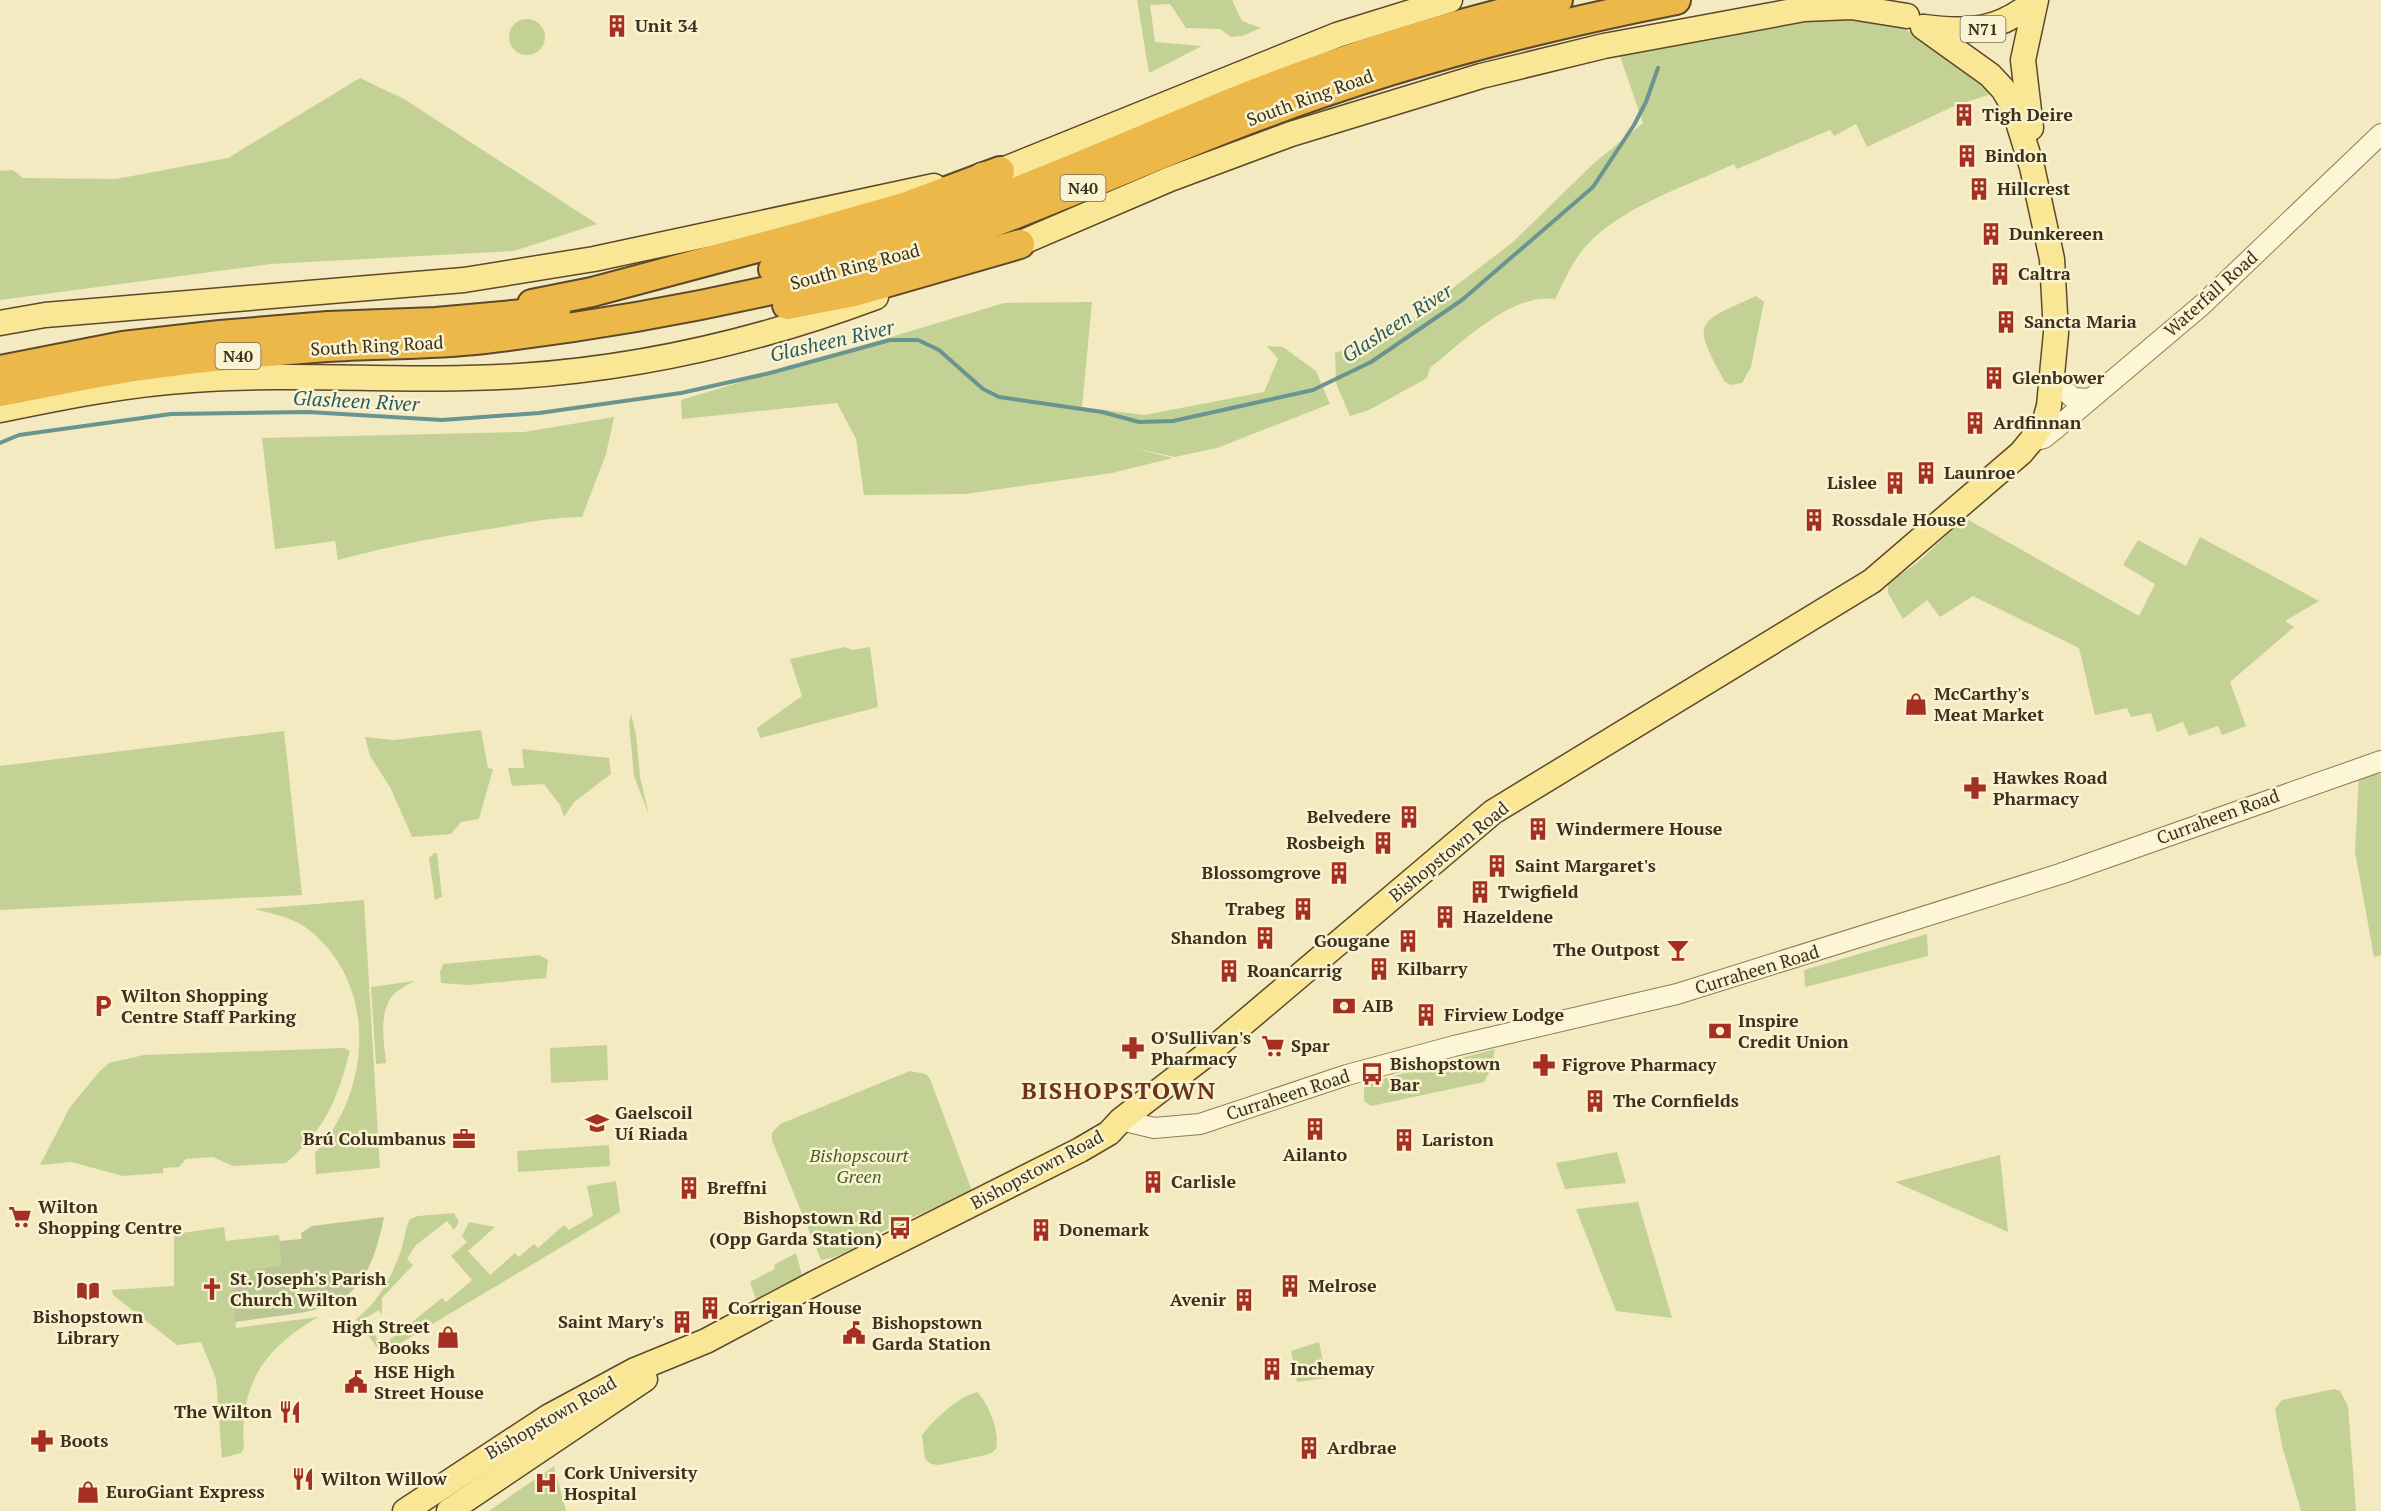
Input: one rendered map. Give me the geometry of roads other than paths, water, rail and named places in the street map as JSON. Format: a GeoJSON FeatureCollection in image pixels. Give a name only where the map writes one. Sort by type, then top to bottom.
{"type":"FeatureCollection","features":[{"type":"Feature","properties":{"kind":"highway","name":"South Ring Road"},"geometry":{"type":"LineString","coordinates":[[0,370],[123,346],[220,334],[328,326],[436,322],[550,311],[635,299],[799,264],[894,237],[987,204],[1238,100],[1336,63],[1432,32],[1558,0]]}},
{"type":"Feature","properties":{"kind":"highway","name":"South Ring Road"},"geometry":{"type":"LineString","coordinates":[[0,392],[128,368],[215,358],[328,347],[479,340],[595,325],[820,279],[898,257],[982,228],[1254,117],[1351,82],[1425,58],[1562,22],[1676,0]]}},
{"type":"Feature","properties":{"kind":"highway"},"geometry":{"type":"LineString","coordinates":[[436,322],[592,292],[769,245],[904,207],[1000,171]]}},
{"type":"Feature","properties":{"kind":"highway"},"geometry":{"type":"LineString","coordinates":[[479,340],[595,337],[729,316],[854,292],[1020,244]]}},
{"type":"Feature","properties":{"kind":"main road","name":"N40"},"geometry":{"type":"LineString","coordinates":[[1000,171],[1337,35],[1450,0]]}},
{"type":"Feature","properties":{"kind":"main road","name":"N71"},"geometry":{"type":"LineString","coordinates":[[1908,14],[1960,31],[1988,28],[2006,21],[2035,0]]}},
{"type":"Feature","properties":{"kind":"main road","name":"Bishopstown Road"},"geometry":{"type":"LineString","coordinates":[[2031,160],[2032,139],[2023,60],[2035,0]]}},
{"type":"Feature","properties":{"kind":"main road","name":"N40"},"geometry":{"type":"LineString","coordinates":[[1020,244],[1170,179],[1291,134],[1492,74],[1604,46],[1804,9],[1851,7],[1908,14]]}},
{"type":"Feature","properties":{"kind":"main road","name":"Bishopstown Road"},"geometry":{"type":"LineString","coordinates":[[448,1511],[706,1341],[815,1283],[1080,1150],[1109,1133],[1121,1120],[1207,1054],[1493,812],[1872,581],[2021,453],[2045,420],[2053,380],[2056,333],[2054,284],[2048,238],[2031,160],[2013,106],[1997,81],[1908,14]]}},
{"type":"Feature","properties":{"kind":"main road"},"geometry":{"type":"LineString","coordinates":[[0,323],[45,315],[464,280],[594,259],[1000,171]]}},
{"type":"Feature","properties":{"kind":"main road"},"geometry":{"type":"LineString","coordinates":[[0,410],[132,387],[193,380],[463,379],[562,372],[676,356],[769,333],[850,307],[1020,244]]}},
{"type":"Feature","properties":{"kind":"main road","name":"Bishopstown Road"},"geometry":{"type":"LineString","coordinates":[[405,1511],[470,1467],[582,1398],[635,1370],[706,1341]]}},
{"type":"Feature","properties":{"kind":"street","name":"Waterfall Road"},"geometry":{"type":"LineString","coordinates":[[2031,441],[2044,438],[2202,305],[2381,134]]}},
{"type":"Feature","properties":{"kind":"street"},"geometry":{"type":"LineString","coordinates":[[0,318],[45,315]]}},
{"type":"Feature","properties":{"kind":"street"},"geometry":{"type":"LineString","coordinates":[[2053,380],[2073,398],[2090,399]]}},
{"type":"Feature","properties":{"kind":"street","name":"Curraheen Road"},"geometry":{"type":"LineString","coordinates":[[1121,1120],[1154,1128],[1200,1124],[1347,1075],[1463,1044],[1677,994],[2060,874],[2381,761]]}},
{"type":"Feature","properties":{"kind":"waterway","name":"Glasheen River"},"geometry":{"type":"LineString","coordinates":[[0,443],[19,435],[171,414],[308,412],[442,420],[539,413],[681,393],[770,373],[890,340],[918,340],[939,350],[983,389],[999,397],[1102,412],[1139,422],[1173,421],[1313,390],[1371,362],[1462,300],[1593,187],[1634,125],[1646,102],[1658,68]]}},
{"type":"Feature","properties":{"kind":"place","name":"Unit 34"},"geometry":{"type":"Point","coordinates":[617,26]}},
{"type":"Feature","properties":{"kind":"place","name":"Tigh Deire"},"geometry":{"type":"Point","coordinates":[1964,115]}},
{"type":"Feature","properties":{"kind":"place","name":"Bindon"},"geometry":{"type":"Point","coordinates":[1967,156]}},
{"type":"Feature","properties":{"kind":"place","name":"Hillcrest"},"geometry":{"type":"Point","coordinates":[1979,189]}},
{"type":"Feature","properties":{"kind":"place","name":"Dunkereen"},"geometry":{"type":"Point","coordinates":[1991,234]}},
{"type":"Feature","properties":{"kind":"place","name":"Caltra"},"geometry":{"type":"Point","coordinates":[2000,274]}},
{"type":"Feature","properties":{"kind":"place","name":"Sancta Maria"},"geometry":{"type":"Point","coordinates":[2006,322]}},
{"type":"Feature","properties":{"kind":"place","name":"Glenbower"},"geometry":{"type":"Point","coordinates":[1994,378]}},
{"type":"Feature","properties":{"kind":"place","name":"Ardfinnan"},"geometry":{"type":"Point","coordinates":[1975,423]}},
{"type":"Feature","properties":{"kind":"place","name":"Launroe"},"geometry":{"type":"Point","coordinates":[1926,473]}},
{"type":"Feature","properties":{"kind":"place","name":"Lislee"},"geometry":{"type":"Point","coordinates":[1895,483]}},
{"type":"Feature","properties":{"kind":"place","name":"Rossdale House"},"geometry":{"type":"Point","coordinates":[1814,520]}},
{"type":"Feature","properties":{"kind":"place","name":"McCarthy's Meat Market"},"geometry":{"type":"Point","coordinates":[1916,704]}},
{"type":"Feature","properties":{"kind":"place","name":"Hawkes Road Pharmacy"},"geometry":{"type":"Point","coordinates":[1975,788]}},
{"type":"Feature","properties":{"kind":"place","name":"Belvedere"},"geometry":{"type":"Point","coordinates":[1409,817]}},
{"type":"Feature","properties":{"kind":"place","name":"Windermere House"},"geometry":{"type":"Point","coordinates":[1538,829]}},
{"type":"Feature","properties":{"kind":"place","name":"Rosbeigh"},"geometry":{"type":"Point","coordinates":[1383,843]}},
{"type":"Feature","properties":{"kind":"place","name":"Saint Margaret's"},"geometry":{"type":"Point","coordinates":[1497,866]}},
{"type":"Feature","properties":{"kind":"place","name":"Blossomgrove"},"geometry":{"type":"Point","coordinates":[1339,873]}},
{"type":"Feature","properties":{"kind":"place","name":"Twigfield"},"geometry":{"type":"Point","coordinates":[1480,892]}},
{"type":"Feature","properties":{"kind":"place","name":"Trabeg"},"geometry":{"type":"Point","coordinates":[1303,909]}},
{"type":"Feature","properties":{"kind":"place","name":"Hazeldene"},"geometry":{"type":"Point","coordinates":[1445,917]}},
{"type":"Feature","properties":{"kind":"place","name":"Shandon"},"geometry":{"type":"Point","coordinates":[1265,938]}},
{"type":"Feature","properties":{"kind":"place","name":"Gougane"},"geometry":{"type":"Point","coordinates":[1408,941]}},
{"type":"Feature","properties":{"kind":"place","name":"The Outpost"},"geometry":{"type":"Point","coordinates":[1678,950]}},
{"type":"Feature","properties":{"kind":"place","name":"Kilbarry"},"geometry":{"type":"Point","coordinates":[1379,969]}},
{"type":"Feature","properties":{"kind":"place","name":"Roancarrig"},"geometry":{"type":"Point","coordinates":[1229,971]}},
{"type":"Feature","properties":{"kind":"place","name":"Wilton Shopping Centre Staff Parking"},"geometry":{"type":"Point","coordinates":[103,1006]}},
{"type":"Feature","properties":{"kind":"place","name":"AIB"},"geometry":{"type":"Point","coordinates":[1344,1006]}},
{"type":"Feature","properties":{"kind":"place","name":"Firview Lodge"},"geometry":{"type":"Point","coordinates":[1426,1015]}},
{"type":"Feature","properties":{"kind":"place","name":"Inspire Credit Union"},"geometry":{"type":"Point","coordinates":[1720,1031]}},
{"type":"Feature","properties":{"kind":"place","name":"Spar"},"geometry":{"type":"Point","coordinates":[1273,1046]}},
{"type":"Feature","properties":{"kind":"place","name":"O'Sullivan's Pharmacy"},"geometry":{"type":"Point","coordinates":[1133,1048]}},
{"type":"Feature","properties":{"kind":"place","name":"Figrove Pharmacy"},"geometry":{"type":"Point","coordinates":[1544,1065]}},
{"type":"Feature","properties":{"kind":"place","name":"Bishopstown Bar"},"geometry":{"type":"Point","coordinates":[1372,1074]}},
{"type":"Feature","properties":{"kind":"place","name":"The Cornfields"},"geometry":{"type":"Point","coordinates":[1595,1101]}},
{"type":"Feature","properties":{"kind":"place","name":"Gaelscoil Uí Riada"},"geometry":{"type":"Point","coordinates":[597,1123]}},
{"type":"Feature","properties":{"kind":"place","name":"Ailanto"},"geometry":{"type":"Point","coordinates":[1315,1129]}},
{"type":"Feature","properties":{"kind":"place","name":"Brú Columbanus"},"geometry":{"type":"Point","coordinates":[464,1139]}},
{"type":"Feature","properties":{"kind":"place","name":"Lariston"},"geometry":{"type":"Point","coordinates":[1404,1140]}},
{"type":"Feature","properties":{"kind":"place","name":"Carlisle"},"geometry":{"type":"Point","coordinates":[1153,1182]}},
{"type":"Feature","properties":{"kind":"place","name":"Breffni"},"geometry":{"type":"Point","coordinates":[689,1188]}},
{"type":"Feature","properties":{"kind":"place","name":"Wilton Shopping Centre"},"geometry":{"type":"Point","coordinates":[20,1217]}},
{"type":"Feature","properties":{"kind":"place","name":"Bishopstown Rd (Opp Garda Station)"},"geometry":{"type":"Point","coordinates":[900,1228]}},
{"type":"Feature","properties":{"kind":"place","name":"Donemark"},"geometry":{"type":"Point","coordinates":[1041,1230]}},
{"type":"Feature","properties":{"kind":"place","name":"Melrose"},"geometry":{"type":"Point","coordinates":[1290,1286]}},
{"type":"Feature","properties":{"kind":"place","name":"St. Joseph's Parish Church Wilton"},"geometry":{"type":"Point","coordinates":[212,1289]}},
{"type":"Feature","properties":{"kind":"place","name":"Bishopstown Library"},"geometry":{"type":"Point","coordinates":[88,1291]}},
{"type":"Feature","properties":{"kind":"place","name":"Avenir"},"geometry":{"type":"Point","coordinates":[1244,1300]}},
{"type":"Feature","properties":{"kind":"place","name":"Corrigan House"},"geometry":{"type":"Point","coordinates":[710,1308]}},
{"type":"Feature","properties":{"kind":"place","name":"Saint Mary's"},"geometry":{"type":"Point","coordinates":[682,1322]}},
{"type":"Feature","properties":{"kind":"place","name":"Bishopstown Garda Station"},"geometry":{"type":"Point","coordinates":[854,1333]}},
{"type":"Feature","properties":{"kind":"place","name":"High Street Books"},"geometry":{"type":"Point","coordinates":[448,1337]}},
{"type":"Feature","properties":{"kind":"place","name":"Inchemay"},"geometry":{"type":"Point","coordinates":[1272,1369]}},
{"type":"Feature","properties":{"kind":"place","name":"HSE High Street House"},"geometry":{"type":"Point","coordinates":[356,1382]}},
{"type":"Feature","properties":{"kind":"place","name":"The Wilton"},"geometry":{"type":"Point","coordinates":[290,1412]}},
{"type":"Feature","properties":{"kind":"place","name":"Boots"},"geometry":{"type":"Point","coordinates":[42,1441]}},
{"type":"Feature","properties":{"kind":"place","name":"Ardbrae"},"geometry":{"type":"Point","coordinates":[1309,1448]}},
{"type":"Feature","properties":{"kind":"place","name":"Wilton Willow"},"geometry":{"type":"Point","coordinates":[303,1479]}},
{"type":"Feature","properties":{"kind":"place","name":"Cork University Hospital"},"geometry":{"type":"Point","coordinates":[546,1483]}},
{"type":"Feature","properties":{"kind":"place","name":"EuroGiant Express"},"geometry":{"type":"Point","coordinates":[88,1492]}},
{"type":"Feature","properties":{"kind":"district","name":"BISHOPSTOWN"},"geometry":{"type":"Point","coordinates":[1119,1091]}},
{"type":"Feature","properties":{"kind":"park label","name":"Bishopscourt Green"},"geometry":{"type":"Point","coordinates":[859,1166]}}]}
